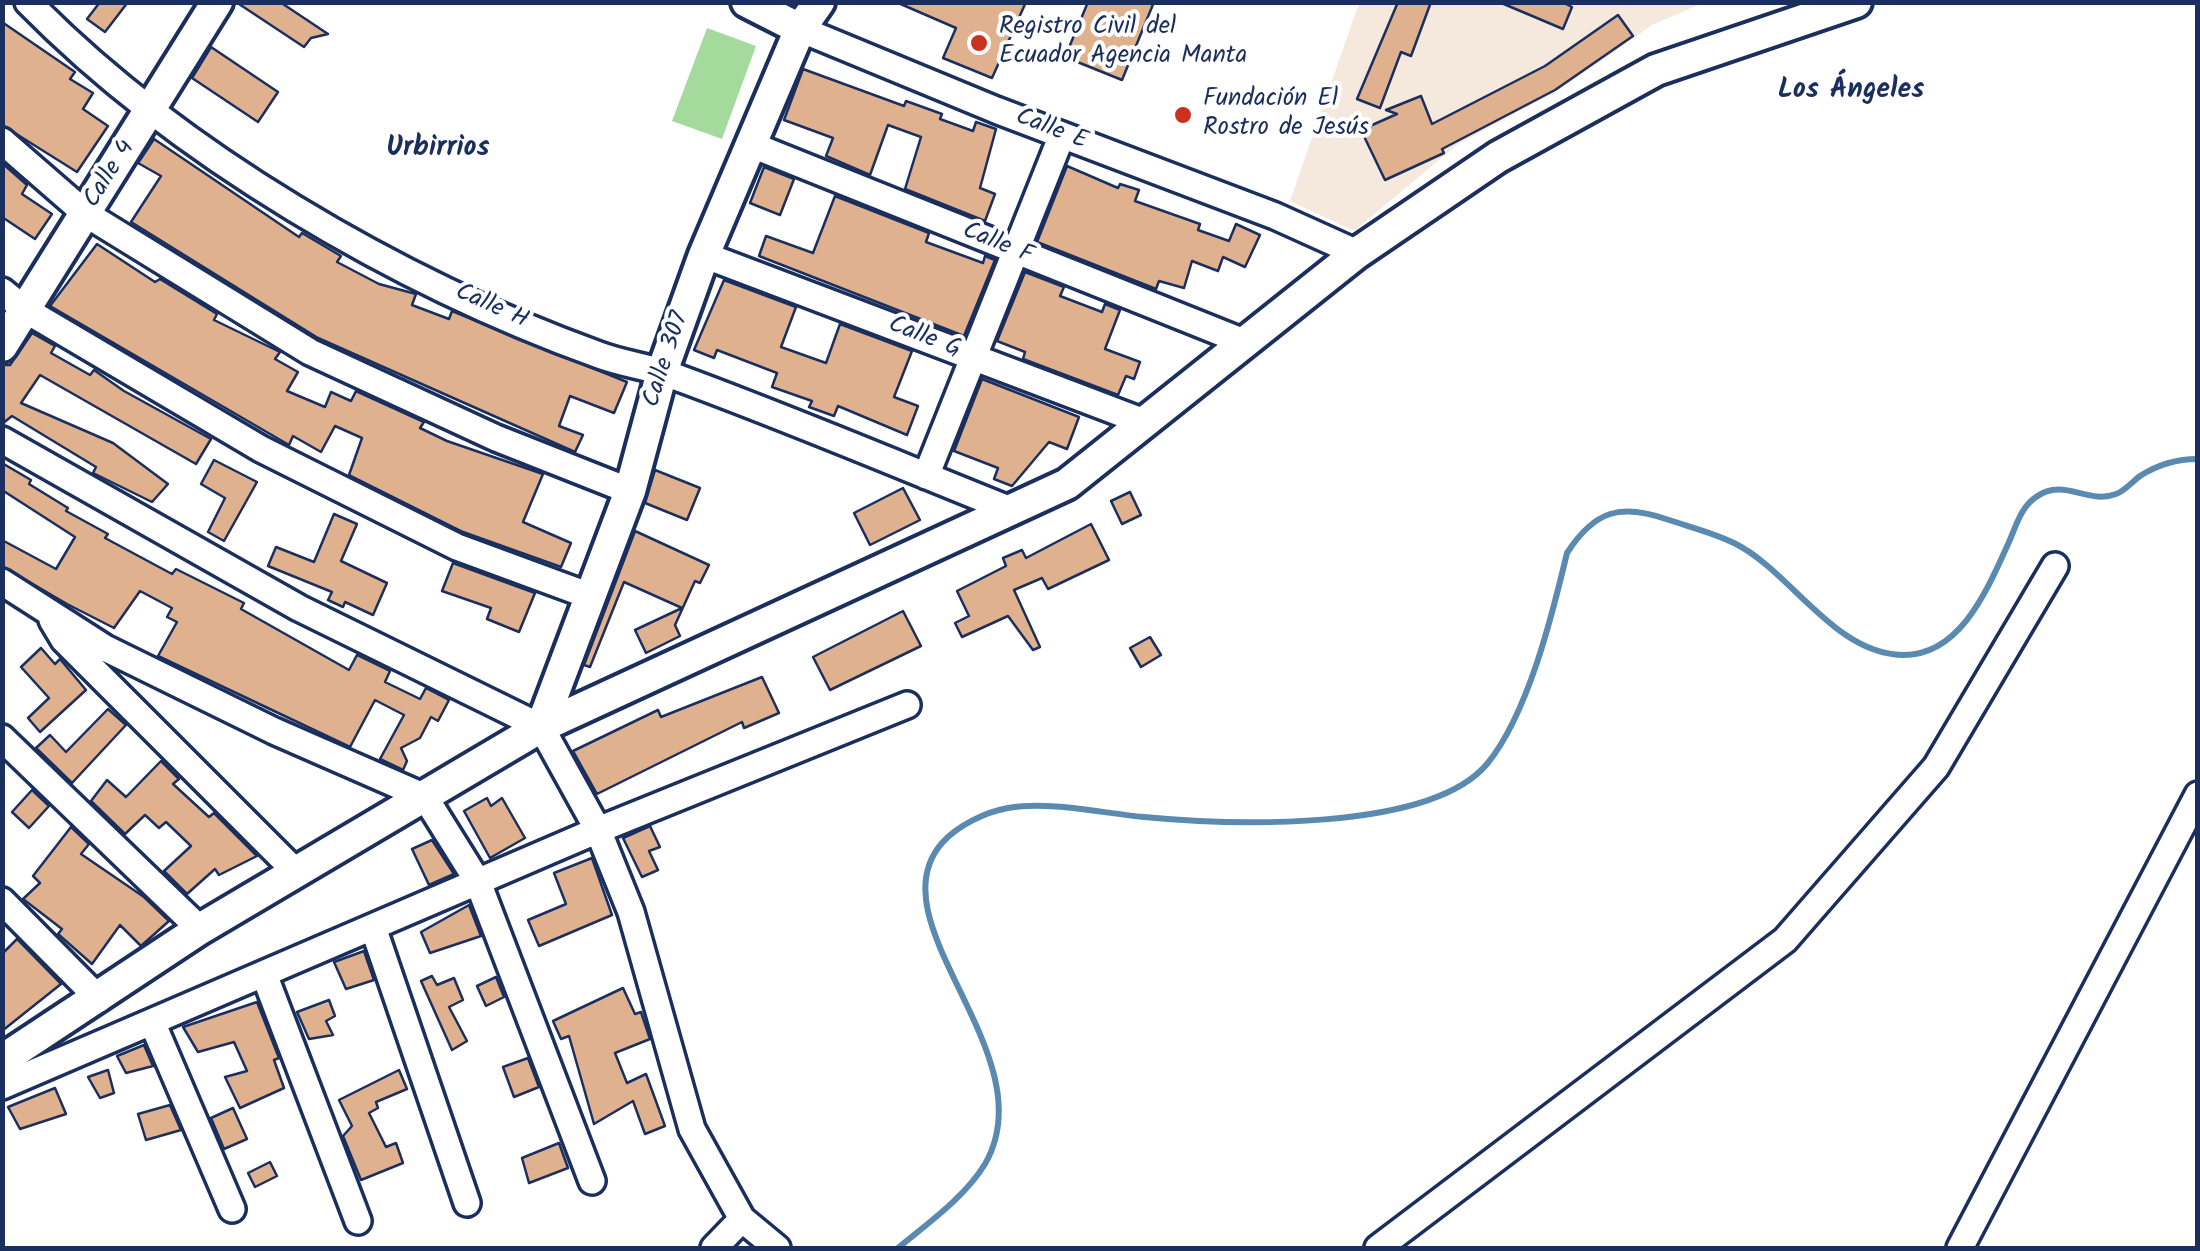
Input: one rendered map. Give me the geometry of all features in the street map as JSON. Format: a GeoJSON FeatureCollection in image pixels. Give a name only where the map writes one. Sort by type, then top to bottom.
{"type":"FeatureCollection","features":[{"type":"Feature","properties":{"kind":"street","name":"Calle H"},"geometry":{"type":"LineString","coordinates":[[28,2],[151,110],[297,210],[387,262],[600,356],[662,372],[1011,510]]}},
{"type":"Feature","properties":{"kind":"street","name":"Calle E"},"geometry":{"type":"LineString","coordinates":[[747,2],[800,29],[1275,216],[1357,253]]}},
{"type":"Feature","properties":{"kind":"street","name":"Calle 307"},"geometry":{"type":"LineString","coordinates":[[541,727],[630,491],[662,372],[704,256],[800,29],[819,2]]}},
{"type":"Feature","properties":{"kind":"street"},"geometry":{"type":"LineString","coordinates":[[2,1060],[99,1000],[200,929],[541,727],[1067,484],[1357,253],[1498,157],[1656,70],[1856,2]]}},
{"type":"Feature","properties":{"kind":"street","name":"Calle 4"},"geometry":{"type":"LineString","coordinates":[[2,346],[13,300],[86,214],[213,4]]}},
{"type":"Feature","properties":{"kind":"street"},"geometry":{"type":"LineString","coordinates":[[926,476],[1062,135]]}},
{"type":"Feature","properties":{"kind":"street"},"geometry":{"type":"LineString","coordinates":[[2,141],[86,214],[310,352],[496,438],[630,491]]}},
{"type":"Feature","properties":{"kind":"street","name":"Calle F"},"geometry":{"type":"LineString","coordinates":[[752,145],[1244,342]]}},
{"type":"Feature","properties":{"kind":"street","name":"Calle G"},"geometry":{"type":"LineString","coordinates":[[704,256],[1144,422]]}},
{"type":"Feature","properties":{"kind":"street"},"geometry":{"type":"LineString","coordinates":[[13,300],[260,448],[457,547],[590,596]]}},
{"type":"Feature","properties":{"kind":"street"},"geometry":{"type":"LineString","coordinates":[[2,440],[299,608],[541,727],[598,830],[631,912],[692,1129],[742,1218],[777,1248]]}},
{"type":"Feature","properties":{"kind":"street"},"geometry":{"type":"LineString","coordinates":[[1378,1248],[1784,940],[1936,767],[2054,566]]}},
{"type":"Feature","properties":{"kind":"street"},"geometry":{"type":"LineString","coordinates":[[2,582],[106,648],[240,715],[426,797],[478,882],[592,1181]]}},
{"type":"Feature","properties":{"kind":"street"},"geometry":{"type":"LineString","coordinates":[[46,611],[64,640],[295,871]]}},
{"type":"Feature","properties":{"kind":"street"},"geometry":{"type":"LineString","coordinates":[[2,1086],[598,830],[907,705]]}},
{"type":"Feature","properties":{"kind":"street"},"geometry":{"type":"LineString","coordinates":[[2,738],[200,929]]}},
{"type":"Feature","properties":{"kind":"street"},"geometry":{"type":"LineString","coordinates":[[1960,1248],[2198,796]]}},
{"type":"Feature","properties":{"kind":"street"},"geometry":{"type":"LineString","coordinates":[[2,901],[99,1000]]}},
{"type":"Feature","properties":{"kind":"street"},"geometry":{"type":"LineString","coordinates":[[372,927],[467,1203]]}},
{"type":"Feature","properties":{"kind":"street"},"geometry":{"type":"LineString","coordinates":[[264,974],[358,1221]]}},
{"type":"Feature","properties":{"kind":"street"},"geometry":{"type":"LineString","coordinates":[[152,1022],[232,1209]]}},
{"type":"Feature","properties":{"kind":"street"},"geometry":{"type":"LineString","coordinates":[[714,1248],[742,1218]]}},
{"type":"Feature","properties":{"kind":"shaded area"},"geometry":{"type":"Polygon","coordinates":[[[1359,3],[1703,3],[1652,25],[1562,88],[1457,145],[1354,231],[1290,201],[1359,3]]]}},
{"type":"Feature","properties":{"kind":"green space"},"geometry":{"type":"Polygon","coordinates":[[[707,28],[756,46],[722,139],[672,121],[707,28]]]}},
{"type":"Feature","properties":{"kind":"building"},"geometry":{"type":"Polygon","coordinates":[[[100,2],[128,2],[105,32],[87,19],[100,2]]]}},
{"type":"Feature","properties":{"kind":"building"},"geometry":{"type":"Polygon","coordinates":[[[236,2],[280,2],[328,34],[311,38],[304,47],[236,2]]]}},
{"type":"Feature","properties":{"kind":"building","name":"Registro Civil del Ecuador Agencia Manta"},"geometry":{"type":"Polygon","coordinates":[[[896,2],[1026,2],[992,78],[943,58],[956,28],[896,2]]]}},
{"type":"Feature","properties":{"kind":"building"},"geometry":{"type":"Polygon","coordinates":[[[1088,2],[1154,2],[1122,80],[1065,57],[1088,2]]]}},
{"type":"Feature","properties":{"kind":"building"},"geometry":{"type":"Polygon","coordinates":[[[1398,2],[1431,2],[1411,56],[1401,52],[1380,108],[1357,99],[1398,2]]]}},
{"type":"Feature","properties":{"kind":"building"},"geometry":{"type":"Polygon","coordinates":[[[1499,2],[1562,2],[1572,7],[1563,29],[1499,2]]]}},
{"type":"Feature","properties":{"kind":"building"},"geometry":{"type":"Polygon","coordinates":[[[1618,15],[1633,36],[1555,90],[1442,149],[1444,153],[1385,180],[1361,130],[1397,114],[1386,110],[1421,96],[1432,124],[1545,66],[1618,15]]]}},
{"type":"Feature","properties":{"kind":"building"},"geometry":{"type":"Polygon","coordinates":[[[2,22],[75,72],[70,79],[93,93],[83,109],[108,126],[77,172],[2,125],[2,22]]]}},
{"type":"Feature","properties":{"kind":"building"},"geometry":{"type":"Polygon","coordinates":[[[211,47],[278,92],[258,122],[192,78],[211,47]]]}},
{"type":"Feature","properties":{"kind":"building"},"geometry":{"type":"Polygon","coordinates":[[[803,69],[904,106],[906,101],[942,114],[940,119],[973,131],[976,122],[996,129],[980,188],[995,194],[985,221],[905,189],[921,137],[888,125],[870,175],[826,156],[833,138],[784,120],[803,69]]]}},
{"type":"Feature","properties":{"kind":"building"},"geometry":{"type":"Polygon","coordinates":[[[154,139],[299,237],[302,233],[341,256],[337,262],[379,284],[416,294],[412,305],[449,319],[452,311],[627,382],[614,413],[570,396],[559,426],[583,435],[575,452],[318,338],[131,222],[161,176],[138,163],[154,139]]]}},
{"type":"Feature","properties":{"kind":"building"},"geometry":{"type":"Polygon","coordinates":[[[2,163],[27,185],[22,194],[52,214],[35,239],[2,217],[2,163]]]}},
{"type":"Feature","properties":{"kind":"building"},"geometry":{"type":"Polygon","coordinates":[[[1067,166],[1118,188],[1120,184],[1139,190],[1135,201],[1200,224],[1198,230],[1229,241],[1236,224],[1260,235],[1245,267],[1223,257],[1218,271],[1192,261],[1184,288],[1159,281],[1156,289],[1037,242],[1067,166]]]}},
{"type":"Feature","properties":{"kind":"building"},"geometry":{"type":"Polygon","coordinates":[[[764,167],[794,179],[780,215],[750,203],[764,167]]]}},
{"type":"Feature","properties":{"kind":"building"},"geometry":{"type":"Polygon","coordinates":[[[835,196],[929,233],[926,242],[983,263],[985,256],[995,260],[964,336],[759,256],[766,236],[813,253],[835,196]]]}},
{"type":"Feature","properties":{"kind":"building"},"geometry":{"type":"Polygon","coordinates":[[[97,244],[155,282],[160,279],[217,314],[214,320],[280,352],[275,359],[298,372],[287,391],[325,407],[331,392],[351,401],[356,391],[424,422],[420,428],[447,441],[543,474],[523,522],[571,543],[561,567],[463,532],[349,475],[362,438],[335,426],[321,452],[293,436],[289,445],[50,306],[97,244]]]}},
{"type":"Feature","properties":{"kind":"building"},"geometry":{"type":"Polygon","coordinates":[[[1025,272],[1064,287],[1060,296],[1102,312],[1105,304],[1120,310],[1105,349],[1140,362],[1134,379],[1126,376],[1118,395],[1023,359],[1025,352],[997,341],[1025,272]]]}},
{"type":"Feature","properties":{"kind":"building"},"geometry":{"type":"Polygon","coordinates":[[[724,280],[796,307],[781,347],[826,363],[840,324],[912,351],[894,397],[918,406],[907,435],[838,406],[834,416],[809,407],[812,401],[772,387],[777,373],[717,350],[714,358],[694,350],[724,280]]]}},
{"type":"Feature","properties":{"kind":"building"},"geometry":{"type":"Polygon","coordinates":[[[32,333],[55,346],[51,353],[90,375],[94,370],[211,439],[196,464],[40,375],[21,403],[113,443],[168,484],[152,502],[93,473],[96,467],[12,416],[2,424],[2,365],[10,365],[32,333]]]}},
{"type":"Feature","properties":{"kind":"building"},"geometry":{"type":"Polygon","coordinates":[[[982,379],[1079,417],[1067,449],[1049,442],[1012,486],[994,479],[998,468],[954,451],[982,379]]]}},
{"type":"Feature","properties":{"kind":"building"},"geometry":{"type":"Polygon","coordinates":[[[214,460],[257,482],[224,541],[208,532],[225,498],[201,484],[214,460]]]}},
{"type":"Feature","properties":{"kind":"building"},"geometry":{"type":"Polygon","coordinates":[[[2,463],[31,480],[29,484],[68,508],[66,511],[108,534],[105,538],[172,574],[176,569],[244,603],[241,609],[349,670],[357,655],[390,671],[385,682],[420,699],[426,688],[449,700],[438,721],[431,717],[420,738],[401,748],[407,761],[403,770],[380,759],[404,715],[375,700],[350,747],[158,656],[177,622],[167,617],[172,608],[140,591],[114,628],[2,566],[2,540],[56,569],[75,537],[2,490],[2,463]]]}},
{"type":"Feature","properties":{"kind":"building"},"geometry":{"type":"Polygon","coordinates":[[[655,470],[700,488],[687,520],[645,503],[655,470]]]}},
{"type":"Feature","properties":{"kind":"building"},"geometry":{"type":"Polygon","coordinates":[[[903,488],[920,520],[870,545],[854,513],[903,488]]]}},
{"type":"Feature","properties":{"kind":"building"},"geometry":{"type":"Polygon","coordinates":[[[1130,492],[1141,515],[1122,524],[1111,501],[1130,492]]]}},
{"type":"Feature","properties":{"kind":"building"},"geometry":{"type":"Polygon","coordinates":[[[334,514],[357,524],[341,561],[387,583],[373,615],[345,602],[343,607],[328,600],[332,592],[268,566],[276,547],[314,562],[334,514]]]}},
{"type":"Feature","properties":{"kind":"building"},"geometry":{"type":"Polygon","coordinates":[[[1091,524],[1109,560],[1048,589],[1042,578],[1014,590],[1040,647],[1033,650],[1008,616],[962,637],[955,623],[969,616],[957,591],[1006,566],[1003,558],[1022,550],[1026,558],[1091,524]]]}},
{"type":"Feature","properties":{"kind":"building"},"geometry":{"type":"Polygon","coordinates":[[[635,531],[709,565],[700,583],[695,581],[675,625],[680,636],[646,653],[635,630],[682,608],[624,582],[590,667],[584,665],[635,531]]]}},
{"type":"Feature","properties":{"kind":"building"},"geometry":{"type":"Polygon","coordinates":[[[453,563],[535,593],[519,632],[487,619],[491,608],[442,591],[453,563]]]}},
{"type":"Feature","properties":{"kind":"building"},"geometry":{"type":"Polygon","coordinates":[[[903,611],[921,646],[830,690],[813,657],[903,611]]]}},
{"type":"Feature","properties":{"kind":"building"},"geometry":{"type":"Polygon","coordinates":[[[1150,637],[1161,655],[1141,667],[1130,648],[1150,637]]]}},
{"type":"Feature","properties":{"kind":"building"},"geometry":{"type":"Polygon","coordinates":[[[41,648],[55,664],[60,659],[86,690],[40,732],[28,718],[49,698],[21,667],[41,648]]]}},
{"type":"Feature","properties":{"kind":"building"},"geometry":{"type":"Polygon","coordinates":[[[762,677],[779,713],[744,728],[742,722],[597,794],[573,751],[658,710],[661,717],[762,677]]]}},
{"type":"Feature","properties":{"kind":"building"},"geometry":{"type":"Polygon","coordinates":[[[108,709],[126,725],[72,783],[36,748],[50,735],[66,752],[108,709]]]}},
{"type":"Feature","properties":{"kind":"building"},"geometry":{"type":"Polygon","coordinates":[[[161,761],[179,779],[173,784],[209,817],[214,813],[257,856],[219,875],[215,869],[187,894],[164,871],[191,846],[166,822],[159,828],[145,815],[125,834],[91,801],[107,780],[126,797],[161,761]]]}},
{"type":"Feature","properties":{"kind":"building"},"geometry":{"type":"Polygon","coordinates":[[[32,790],[49,806],[29,828],[12,812],[32,790]]]}},
{"type":"Feature","properties":{"kind":"building"},"geometry":{"type":"Polygon","coordinates":[[[487,798],[491,806],[502,798],[525,838],[490,858],[464,811],[487,798]]]}},
{"type":"Feature","properties":{"kind":"building"},"geometry":{"type":"Polygon","coordinates":[[[650,826],[660,847],[649,851],[658,870],[642,877],[623,838],[650,826]]]}},
{"type":"Feature","properties":{"kind":"building"},"geometry":{"type":"Polygon","coordinates":[[[71,827],[89,844],[81,854],[144,897],[169,921],[141,946],[120,925],[92,964],[58,934],[62,929],[23,899],[40,883],[33,876],[71,827]]]}},
{"type":"Feature","properties":{"kind":"building"},"geometry":{"type":"Polygon","coordinates":[[[432,840],[454,874],[429,885],[412,849],[432,840]]]}},
{"type":"Feature","properties":{"kind":"building"},"geometry":{"type":"Polygon","coordinates":[[[592,858],[612,915],[539,946],[528,920],[566,904],[554,873],[592,858]]]}},
{"type":"Feature","properties":{"kind":"building"},"geometry":{"type":"Polygon","coordinates":[[[469,905],[481,936],[430,953],[421,932],[469,905]]]}},
{"type":"Feature","properties":{"kind":"building"},"geometry":{"type":"Polygon","coordinates":[[[17,939],[61,984],[2,1031],[2,954],[17,939]]]}},
{"type":"Feature","properties":{"kind":"building"},"geometry":{"type":"Polygon","coordinates":[[[364,951],[374,980],[346,989],[334,962],[364,951]]]}},
{"type":"Feature","properties":{"kind":"building"},"geometry":{"type":"Polygon","coordinates":[[[432,976],[437,985],[454,978],[463,1000],[449,1007],[467,1041],[452,1050],[421,981],[432,976]]]}},
{"type":"Feature","properties":{"kind":"building"},"geometry":{"type":"Polygon","coordinates":[[[496,977],[504,997],[486,1006],[477,986],[496,977]]]}},
{"type":"Feature","properties":{"kind":"building"},"geometry":{"type":"Polygon","coordinates":[[[623,988],[635,1014],[641,1012],[650,1039],[615,1053],[627,1083],[646,1074],[665,1126],[645,1134],[633,1101],[594,1124],[569,1036],[561,1039],[553,1021],[623,988]]]}},
{"type":"Feature","properties":{"kind":"building"},"geometry":{"type":"Polygon","coordinates":[[[329,1000],[335,1016],[326,1021],[333,1035],[309,1039],[297,1012],[329,1000]]]}},
{"type":"Feature","properties":{"kind":"building"},"geometry":{"type":"Polygon","coordinates":[[[257,1002],[279,1058],[274,1060],[284,1088],[240,1108],[225,1077],[247,1071],[234,1042],[198,1052],[183,1027],[257,1002]]]}},
{"type":"Feature","properties":{"kind":"building"},"geometry":{"type":"Polygon","coordinates":[[[144,1045],[153,1066],[126,1073],[117,1056],[144,1045]]]}},
{"type":"Feature","properties":{"kind":"building"},"geometry":{"type":"Polygon","coordinates":[[[528,1058],[539,1087],[514,1097],[503,1067],[528,1058]]]}},
{"type":"Feature","properties":{"kind":"building"},"geometry":{"type":"Polygon","coordinates":[[[108,1070],[114,1093],[100,1098],[88,1077],[108,1070]]]}},
{"type":"Feature","properties":{"kind":"building"},"geometry":{"type":"Polygon","coordinates":[[[399,1070],[407,1089],[376,1102],[378,1108],[369,1113],[386,1147],[396,1143],[403,1163],[361,1180],[343,1136],[352,1126],[339,1100],[399,1070]]]}},
{"type":"Feature","properties":{"kind":"building"},"geometry":{"type":"Polygon","coordinates":[[[55,1088],[66,1114],[20,1129],[8,1107],[55,1088]]]}},
{"type":"Feature","properties":{"kind":"building"},"geometry":{"type":"Polygon","coordinates":[[[170,1105],[181,1130],[146,1140],[138,1114],[170,1105]]]}},
{"type":"Feature","properties":{"kind":"building"},"geometry":{"type":"Polygon","coordinates":[[[233,1108],[247,1139],[224,1149],[211,1118],[233,1108]]]}},
{"type":"Feature","properties":{"kind":"building"},"geometry":{"type":"Polygon","coordinates":[[[559,1143],[568,1168],[529,1183],[522,1158],[559,1143]]]}},
{"type":"Feature","properties":{"kind":"building"},"geometry":{"type":"Polygon","coordinates":[[[270,1162],[277,1176],[255,1187],[248,1173],[270,1162]]]}},
{"type":"Feature","properties":{"kind":"waterway"},"geometry":{"type":"LineString","coordinates":[[898,1248],[977,1176],[985,1164],[998,1122],[995,1079],[981,1036],[941,951],[928,912],[926,875],[942,843],[963,826],[999,810],[1024,806],[1224,822],[1325,819],[1421,803],[1459,786],[1487,764],[1515,719],[1537,663],[1567,553],[1588,527],[1610,514],[1652,515],[1734,543],[1775,572],[1855,641],[1877,651],[1902,655],[1941,644],[1970,616],[2023,511],[2036,497],[2056,490],[2096,496],[2119,493],[2160,466],[2198,459]]}},
{"type":"Feature","properties":{"kind":"place","name":"Registro Civil del Ecuador Agencia Manta"},"geometry":{"type":"Point","coordinates":[979,43]}},
{"type":"Feature","properties":{"kind":"place","name":"Fundación El Rostro de Jesús"},"geometry":{"type":"Point","coordinates":[1183,115]}},
{"type":"Feature","properties":{"kind":"district","name":"Los Ángeles"},"geometry":{"type":"Point","coordinates":[1851,92]}},
{"type":"Feature","properties":{"kind":"district","name":"Urbirrios"},"geometry":{"type":"Point","coordinates":[438,150]}}]}
